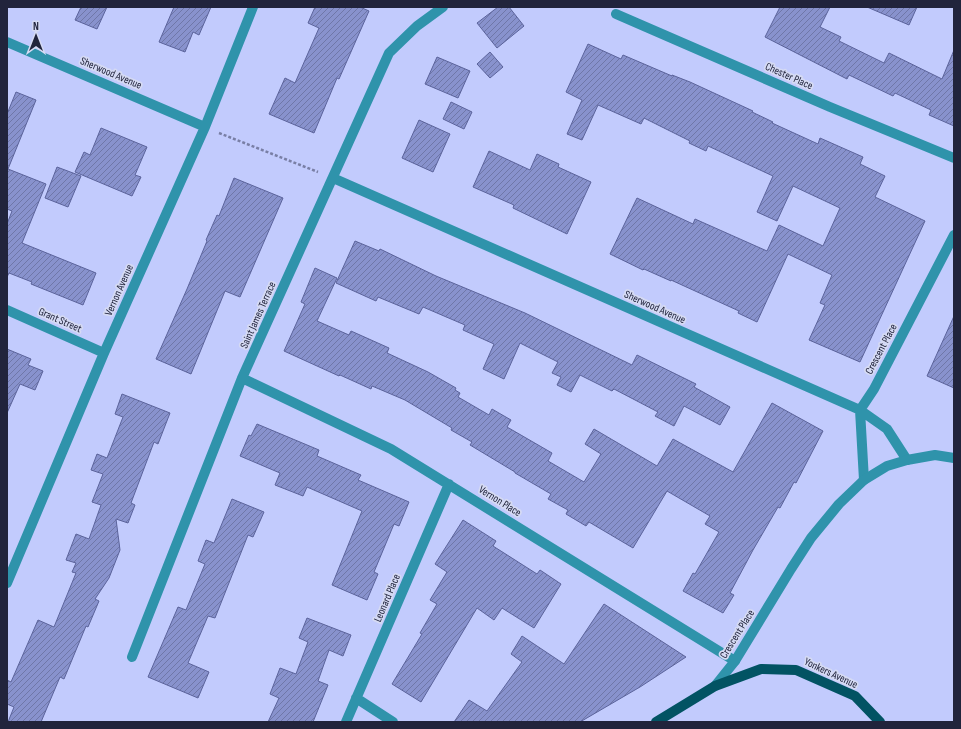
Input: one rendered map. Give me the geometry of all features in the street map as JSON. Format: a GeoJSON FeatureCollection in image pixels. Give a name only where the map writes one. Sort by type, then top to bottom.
{"type":"FeatureCollection","features":[{"type":"Feature","properties":{"kind":"main road","name":"Yonkers Avenue"},"geometry":{"type":"LineString","coordinates":[[656,722],[715,686],[760,669],[796,670],[855,696],[880,722]]}},
{"type":"Feature","properties":{"kind":"street","name":"Vernon Avenue"},"geometry":{"type":"LineString","coordinates":[[7,583],[104,353],[205,127],[254,7]]}},
{"type":"Feature","properties":{"kind":"street","name":"Saint James Terrace"},"geometry":{"type":"LineString","coordinates":[[132,657],[242,378],[389,53],[417,26],[443,7]]}},
{"type":"Feature","properties":{"kind":"street","name":"Chester Place"},"geometry":{"type":"LineString","coordinates":[[616,14],[830,107],[954,158]]}},
{"type":"Feature","properties":{"kind":"street","name":"Sherwood Avenue"},"geometry":{"type":"LineString","coordinates":[[7,42],[205,127]]}},
{"type":"Feature","properties":{"kind":"street","name":"Sherwood Avenue"},"geometry":{"type":"LineString","coordinates":[[333,178],[860,410],[887,429],[907,460]]}},
{"type":"Feature","properties":{"kind":"street","name":"Crescent Place"},"geometry":{"type":"LineString","coordinates":[[860,410],[874,389],[954,235]]}},
{"type":"Feature","properties":{"kind":"street","name":"Grant Street"},"geometry":{"type":"LineString","coordinates":[[7,310],[104,353]]}},
{"type":"Feature","properties":{"kind":"street","name":"Vernon Place"},"geometry":{"type":"LineString","coordinates":[[242,378],[391,449],[735,661]]}},
{"type":"Feature","properties":{"kind":"street"},"geometry":{"type":"LineString","coordinates":[[860,410],[864,480]]}},
{"type":"Feature","properties":{"kind":"street"},"geometry":{"type":"LineString","coordinates":[[907,460],[935,455],[954,458]]}},
{"type":"Feature","properties":{"kind":"street","name":"Crescent Place"},"geometry":{"type":"LineString","coordinates":[[715,686],[735,661],[811,538],[839,504],[864,480],[887,466],[907,460]]}},
{"type":"Feature","properties":{"kind":"street","name":"Leonard Place"},"geometry":{"type":"LineString","coordinates":[[346,722],[449,484]]}},
{"type":"Feature","properties":{"kind":"street"},"geometry":{"type":"LineString","coordinates":[[356,698],[393,722]]}},
{"type":"Feature","properties":{"kind":"path"},"geometry":{"type":"LineString","coordinates":[[205,127],[318,172]]}},
{"type":"Feature","properties":{"kind":"building"},"geometry":{"type":"Polygon","coordinates":[[[81,7],[107,7],[97,29],[75,20],[81,7]]]}},
{"type":"Feature","properties":{"kind":"building"},"geometry":{"type":"Polygon","coordinates":[[[174,7],[211,7],[199,35],[193,32],[185,52],[159,42],[174,7]]]}},
{"type":"Feature","properties":{"kind":"building"},"geometry":{"type":"Polygon","coordinates":[[[315,7],[360,7],[369,11],[339,79],[337,78],[314,133],[269,114],[285,78],[295,83],[319,28],[308,23],[315,7]]]}},
{"type":"Feature","properties":{"kind":"building"},"geometry":{"type":"Polygon","coordinates":[[[498,7],[509,7],[524,26],[497,48],[477,23],[498,7]]]}},
{"type":"Feature","properties":{"kind":"building"},"geometry":{"type":"Polygon","coordinates":[[[780,7],[830,7],[820,27],[841,37],[839,41],[884,63],[889,53],[942,79],[954,50],[954,126],[929,115],[931,110],[895,93],[893,96],[849,75],[847,79],[765,37],[780,7]]]}},
{"type":"Feature","properties":{"kind":"building"},"geometry":{"type":"Polygon","coordinates":[[[867,7],[917,7],[909,25],[867,7]]]}},
{"type":"Feature","properties":{"kind":"building"},"geometry":{"type":"Polygon","coordinates":[[[588,44],[621,59],[623,55],[690,82],[753,111],[752,112],[773,122],[772,123],[818,144],[820,138],[863,157],[860,164],[885,176],[875,197],[925,221],[860,362],[809,340],[825,305],[820,303],[832,275],[788,254],[757,322],[738,313],[739,311],[671,280],[644,269],[643,270],[610,254],[637,198],[693,224],[695,219],[767,251],[779,225],[823,246],[840,208],[793,186],[777,221],[757,212],[773,176],[708,146],[706,151],[689,143],[690,141],[644,118],[641,124],[598,105],[582,140],[567,134],[582,100],[566,92],[588,44]]]}},
{"type":"Feature","properties":{"kind":"building"},"geometry":{"type":"Polygon","coordinates":[[[490,52],[503,67],[490,78],[477,64],[490,52]]]}},
{"type":"Feature","properties":{"kind":"building"},"geometry":{"type":"Polygon","coordinates":[[[437,57],[470,71],[458,98],[425,84],[437,57]]]}},
{"type":"Feature","properties":{"kind":"building"},"geometry":{"type":"Polygon","coordinates":[[[16,92],[36,100],[8,169],[46,184],[22,243],[96,273],[83,305],[31,284],[32,282],[9,273],[7,277],[7,224],[12,211],[7,209],[7,114],[16,92]]]}},
{"type":"Feature","properties":{"kind":"building"},"geometry":{"type":"Polygon","coordinates":[[[451,102],[472,112],[464,129],[443,119],[451,102]]]}},
{"type":"Feature","properties":{"kind":"building"},"geometry":{"type":"Polygon","coordinates":[[[419,120],[450,134],[433,172],[402,158],[419,120]]]}},
{"type":"Feature","properties":{"kind":"building"},"geometry":{"type":"Polygon","coordinates":[[[101,128],[147,147],[135,175],[141,177],[132,196],[75,172],[84,152],[90,155],[101,128]]]}},
{"type":"Feature","properties":{"kind":"building"},"geometry":{"type":"Polygon","coordinates":[[[489,151],[530,170],[537,154],[559,164],[558,167],[591,182],[567,234],[513,208],[514,205],[473,187],[489,151]]]}},
{"type":"Feature","properties":{"kind":"building"},"geometry":{"type":"Polygon","coordinates":[[[57,167],[81,176],[68,207],[45,198],[57,167]]]}},
{"type":"Feature","properties":{"kind":"building"},"geometry":{"type":"Polygon","coordinates":[[[234,178],[283,198],[240,297],[225,291],[191,374],[156,359],[187,289],[217,215],[219,216],[234,178]]]}},
{"type":"Feature","properties":{"kind":"building"},"geometry":{"type":"Polygon","coordinates":[[[355,241],[379,251],[380,249],[436,276],[525,313],[632,365],[637,355],[696,384],[694,387],[730,407],[720,425],[684,406],[674,426],[655,416],[658,412],[614,389],[612,391],[580,375],[571,392],[557,385],[561,377],[552,373],[558,362],[520,343],[504,379],[483,369],[494,344],[463,330],[465,325],[423,307],[419,314],[378,297],[376,301],[336,283],[355,241]]]}},
{"type":"Feature","properties":{"kind":"building"},"geometry":{"type":"Polygon","coordinates":[[[315,268],[337,278],[317,321],[349,335],[351,331],[389,348],[387,353],[428,372],[456,388],[455,390],[460,393],[458,397],[489,415],[492,409],[511,420],[507,427],[552,453],[548,461],[584,482],[601,454],[585,444],[594,429],[657,466],[673,439],[733,472],[772,403],[823,431],[796,483],[794,482],[780,508],[778,507],[753,550],[730,593],[734,595],[723,613],[683,591],[693,573],[695,574],[719,532],[705,524],[710,516],[667,491],[633,548],[589,522],[586,526],[566,514],[568,510],[548,499],[551,494],[470,445],[472,442],[451,430],[452,428],[405,400],[372,386],[371,389],[284,351],[305,304],[301,302],[315,268]]]}},
{"type":"Feature","properties":{"kind":"building"},"geometry":{"type":"Polygon","coordinates":[[[954,316],[954,388],[927,376],[954,316]]]}},
{"type":"Feature","properties":{"kind":"building"},"geometry":{"type":"Polygon","coordinates":[[[7,349],[31,359],[28,365],[43,371],[35,390],[20,384],[7,413],[7,349]]]}},
{"type":"Feature","properties":{"kind":"building"},"geometry":{"type":"Polygon","coordinates":[[[122,394],[170,413],[158,444],[154,442],[131,503],[135,505],[128,523],[116,519],[120,550],[109,578],[95,599],[99,601],[88,627],[86,626],[64,679],[60,677],[41,722],[8,722],[14,707],[7,704],[7,680],[11,682],[38,620],[54,627],[76,573],[72,572],[76,563],[66,560],[76,534],[89,539],[101,505],[92,502],[103,474],[91,470],[97,454],[107,458],[123,417],[115,414],[122,394]]]}},
{"type":"Feature","properties":{"kind":"building"},"geometry":{"type":"Polygon","coordinates":[[[257,424],[319,450],[317,456],[361,475],[358,480],[409,502],[399,526],[394,524],[374,572],[378,574],[367,600],[332,585],[362,511],[307,487],[303,496],[275,485],[280,473],[240,456],[249,435],[251,436],[257,424]]]}},
{"type":"Feature","properties":{"kind":"building"},"geometry":{"type":"Polygon","coordinates":[[[232,499],[264,512],[253,537],[248,535],[215,618],[208,616],[188,663],[209,672],[198,698],[148,677],[178,607],[186,610],[205,564],[198,561],[206,540],[214,543],[232,499]]]}},
{"type":"Feature","properties":{"kind":"building"},"geometry":{"type":"Polygon","coordinates":[[[463,520],[496,541],[493,546],[537,574],[540,570],[561,584],[534,628],[502,608],[494,620],[477,608],[421,702],[392,684],[422,634],[420,633],[437,604],[430,600],[447,572],[435,564],[463,520]]]}},
{"type":"Feature","properties":{"kind":"building"},"geometry":{"type":"Polygon","coordinates":[[[604,604],[686,657],[640,687],[580,722],[454,722],[469,700],[487,711],[522,662],[511,654],[522,636],[564,664],[604,604]]]}},
{"type":"Feature","properties":{"kind":"building"},"geometry":{"type":"Polygon","coordinates":[[[307,618],[351,635],[343,656],[329,650],[318,681],[328,685],[313,722],[268,722],[279,698],[270,694],[280,668],[296,674],[308,642],[299,638],[307,618]]]}}]}
